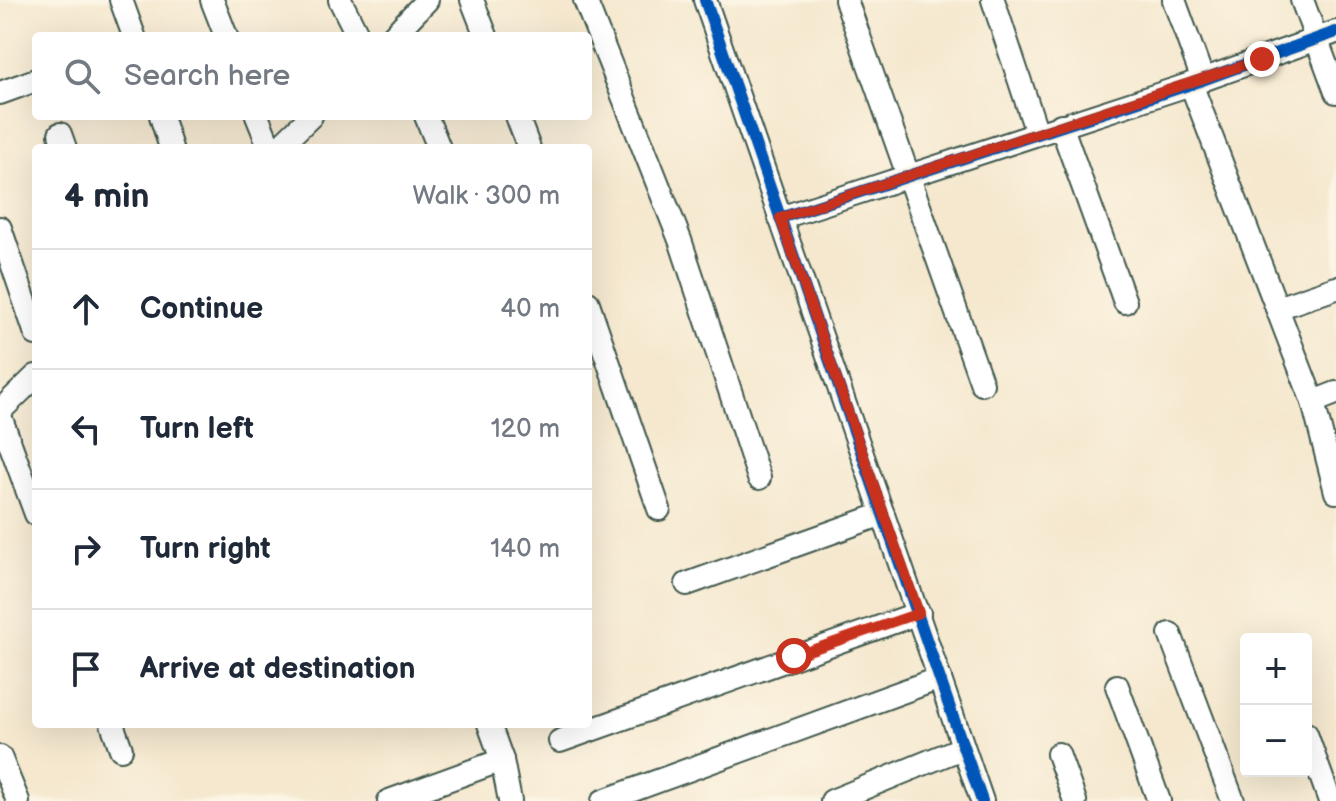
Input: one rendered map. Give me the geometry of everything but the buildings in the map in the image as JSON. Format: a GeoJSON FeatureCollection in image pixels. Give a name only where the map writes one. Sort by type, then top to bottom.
{"type":"FeatureCollection","features":[{"type":"Feature","properties":{"kind":"street"},"geometry":{"type":"LineString","coordinates":[[121,0],[133,32]]}},
{"type":"Feature","properties":{"kind":"street"},"geometry":{"type":"LineString","coordinates":[[212,0],[224,32]]}},
{"type":"Feature","properties":{"kind":"street"},"geometry":{"type":"LineString","coordinates":[[340,0],[356,32]]}},
{"type":"Feature","properties":{"kind":"street"},"geometry":{"type":"LineString","coordinates":[[472,0],[484,32]]}},
{"type":"Feature","properties":{"kind":"street"},"geometry":{"type":"LineString","coordinates":[[585,0],[680,240],[759,478]]}},
{"type":"Feature","properties":{"kind":"street"},"geometry":{"type":"LineString","coordinates":[[705,0],[982,801]]}},
{"type":"Feature","properties":{"kind":"street"},"geometry":{"type":"LineString","coordinates":[[846,0],[982,384]]}},
{"type":"Feature","properties":{"kind":"street"},"geometry":{"type":"LineString","coordinates":[[993,0],[1037,133]]}},
{"type":"Feature","properties":{"kind":"street"},"geometry":{"type":"LineString","coordinates":[[1174,0],[1197,82],[1313,402],[1336,492]]}},
{"type":"Feature","properties":{"kind":"street"},"geometry":{"type":"LineString","coordinates":[[1302,0],[1326,36],[1336,92]]}},
{"type":"Feature","properties":{"kind":"street"},"geometry":{"type":"LineString","coordinates":[[397,32],[420,3]]}},
{"type":"Feature","properties":{"kind":"street"},"geometry":{"type":"LineString","coordinates":[[780,218],[1197,82],[1326,36]]}},
{"type":"Feature","properties":{"kind":"street"},"geometry":{"type":"LineString","coordinates":[[0,93],[32,81]]}},
{"type":"Feature","properties":{"kind":"street"},"geometry":{"type":"LineString","coordinates":[[162,120],[170,144]]}},
{"type":"Feature","properties":{"kind":"street"},"geometry":{"type":"LineString","coordinates":[[259,120],[268,144]]}},
{"type":"Feature","properties":{"kind":"street"},"geometry":{"type":"LineString","coordinates":[[282,144],[307,120]]}},
{"type":"Feature","properties":{"kind":"street"},"geometry":{"type":"LineString","coordinates":[[428,120],[437,144]]}},
{"type":"Feature","properties":{"kind":"street"},"geometry":{"type":"LineString","coordinates":[[518,120],[528,144]]}},
{"type":"Feature","properties":{"kind":"street"},"geometry":{"type":"LineString","coordinates":[[1061,125],[1125,302]]}},
{"type":"Feature","properties":{"kind":"street"},"geometry":{"type":"LineString","coordinates":[[0,228],[32,322]]}},
{"type":"Feature","properties":{"kind":"street"},"geometry":{"type":"LineString","coordinates":[[1277,308],[1336,288]]}},
{"type":"Feature","properties":{"kind":"street"},"geometry":{"type":"LineString","coordinates":[[592,315],[659,509]]}},
{"type":"Feature","properties":{"kind":"street"},"geometry":{"type":"LineString","coordinates":[[32,380],[0,414],[32,503]]}},
{"type":"Feature","properties":{"kind":"street"},"geometry":{"type":"LineString","coordinates":[[1313,402],[1336,393]]}},
{"type":"Feature","properties":{"kind":"street"},"geometry":{"type":"LineString","coordinates":[[687,584],[883,514]]}},
{"type":"Feature","properties":{"kind":"street"},"geometry":{"type":"LineString","coordinates":[[560,741],[919,613]]}},
{"type":"Feature","properties":{"kind":"street"},"geometry":{"type":"LineString","coordinates":[[1170,634],[1233,801]]}},
{"type":"Feature","properties":{"kind":"street"},"geometry":{"type":"LineString","coordinates":[[603,801],[940,678]]}},
{"type":"Feature","properties":{"kind":"street"},"geometry":{"type":"LineString","coordinates":[[1117,686],[1159,801]]}},
{"type":"Feature","properties":{"kind":"street"},"geometry":{"type":"LineString","coordinates":[[113,728],[121,749]]}},
{"type":"Feature","properties":{"kind":"street"},"geometry":{"type":"LineString","coordinates":[[490,728],[502,760],[510,801]]}},
{"type":"Feature","properties":{"kind":"street"},"geometry":{"type":"LineString","coordinates":[[832,801],[962,748]]}},
{"type":"Feature","properties":{"kind":"street"},"geometry":{"type":"LineString","coordinates":[[1312,751],[1330,801]]}},
{"type":"Feature","properties":{"kind":"street"},"geometry":{"type":"LineString","coordinates":[[1058,754],[1075,801]]}},
{"type":"Feature","properties":{"kind":"street"},"geometry":{"type":"LineString","coordinates":[[0,757],[18,801]]}},
{"type":"Feature","properties":{"kind":"street"},"geometry":{"type":"LineString","coordinates":[[389,801],[502,760]]}},
{"type":"Feature","properties":{"kind":"cycle path"},"geometry":{"type":"LineString","coordinates":[[705,0],[982,801]]}},
{"type":"Feature","properties":{"kind":"cycle path"},"geometry":{"type":"LineString","coordinates":[[780,218],[1191,84],[1336,32]]}},
{"type":"Feature","properties":{"kind":"route"},"geometry":{"type":"LineString","coordinates":[[794,656],[919,613],[780,218],[1262,59]]}}]}
